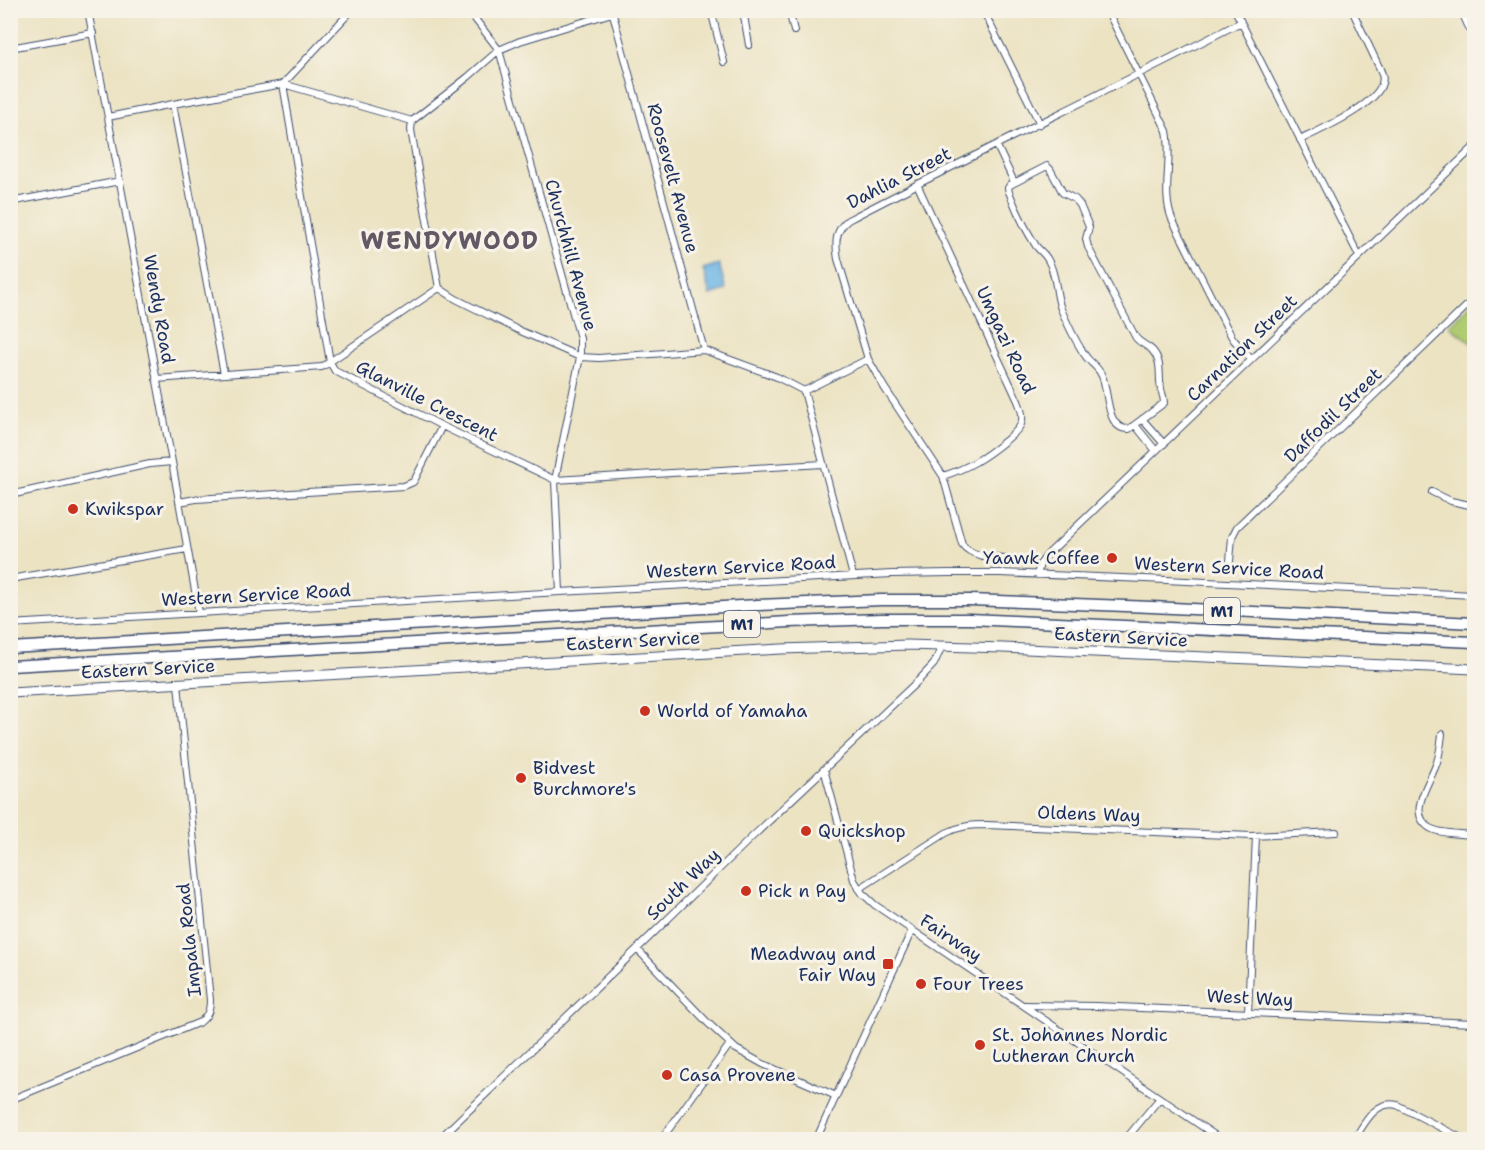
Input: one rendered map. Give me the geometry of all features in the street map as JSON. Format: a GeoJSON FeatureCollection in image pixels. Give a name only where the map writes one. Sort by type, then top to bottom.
{"type":"FeatureCollection","features":[{"type":"Feature","properties":{"kind":"highway","name":"M1"},"geometry":{"type":"LineString","coordinates":[[10,648],[758,605],[920,599],[1031,602],[1474,623]]}},
{"type":"Feature","properties":{"kind":"highway","name":"M1"},"geometry":{"type":"LineString","coordinates":[[10,666],[789,622],[882,619],[969,619],[1474,642]]}},
{"type":"Feature","properties":{"kind":"main road","name":"Eastern Service"},"geometry":{"type":"LineString","coordinates":[[10,693],[846,646],[942,646],[1474,669]]}},
{"type":"Feature","properties":{"kind":"street","name":"Wendy Road"},"geometry":{"type":"LineString","coordinates":[[88,10],[198,613]]}},
{"type":"Feature","properties":{"kind":"street","name":"Churchhill Avenue"},"geometry":{"type":"LineString","coordinates":[[468,10],[499,50],[578,331],[580,357],[555,480],[560,592]]}},
{"type":"Feature","properties":{"kind":"street"},"geometry":{"type":"LineString","coordinates":[[622,10],[520,41],[499,50],[412,121],[411,130],[439,288],[516,329],[580,357],[599,358],[704,350],[777,377],[804,391],[853,576]]}},
{"type":"Feature","properties":{"kind":"street"},"geometry":{"type":"LineString","coordinates":[[711,10],[724,62]]}},
{"type":"Feature","properties":{"kind":"street"},"geometry":{"type":"LineString","coordinates":[[743,10],[749,45]]}},
{"type":"Feature","properties":{"kind":"street"},"geometry":{"type":"LineString","coordinates":[[789,10],[794,31]]}},
{"type":"Feature","properties":{"kind":"street"},"geometry":{"type":"LineString","coordinates":[[983,10],[1040,124]]}},
{"type":"Feature","properties":{"kind":"street"},"geometry":{"type":"LineString","coordinates":[[1107,10],[1168,133],[1167,203],[1172,219],[1233,339],[1251,359]]}},
{"type":"Feature","properties":{"kind":"street"},"geometry":{"type":"LineString","coordinates":[[1235,10],[1359,256]]}},
{"type":"Feature","properties":{"kind":"street"},"geometry":{"type":"LineString","coordinates":[[1300,140],[1359,108],[1381,86],[1383,78],[1380,69],[1352,10]]}},
{"type":"Feature","properties":{"kind":"street"},"geometry":{"type":"LineString","coordinates":[[1461,10],[1474,35]]}},
{"type":"Feature","properties":{"kind":"street"},"geometry":{"type":"LineString","coordinates":[[283,84],[348,12]]}},
{"type":"Feature","properties":{"kind":"street","name":"Roosevelt Avenue"},"geometry":{"type":"LineString","coordinates":[[613,14],[704,350]]}},
{"type":"Feature","properties":{"kind":"street","name":"Dahlia Street"},"geometry":{"type":"LineString","coordinates":[[1019,559],[976,554],[964,547],[943,476],[868,359],[838,259],[836,243],[839,229],[848,220],[917,184],[1241,22]]}},
{"type":"Feature","properties":{"kind":"street"},"geometry":{"type":"LineString","coordinates":[[10,48],[93,33]]}},
{"type":"Feature","properties":{"kind":"street"},"geometry":{"type":"LineString","coordinates":[[108,117],[283,84],[412,121]]}},
{"type":"Feature","properties":{"kind":"street","name":"Glanville Crescent"},"geometry":{"type":"LineString","coordinates":[[283,84],[330,362],[339,374],[555,480],[822,464]]}},
{"type":"Feature","properties":{"kind":"street"},"geometry":{"type":"LineString","coordinates":[[173,104],[224,374]]}},
{"type":"Feature","properties":{"kind":"street"},"geometry":{"type":"LineString","coordinates":[[997,146],[1014,182]]}},
{"type":"Feature","properties":{"kind":"street","name":"Carnation Street"},"geometry":{"type":"LineString","coordinates":[[1037,574],[1040,564],[1048,554],[1474,148]]}},
{"type":"Feature","properties":{"kind":"street"},"geometry":{"type":"LineString","coordinates":[[1047,166],[1063,193],[1075,199],[1080,205],[1089,227],[1086,239],[1088,247],[1136,338],[1153,351],[1160,364],[1160,384],[1164,402],[1142,419],[1128,429],[1122,428],[1110,413],[1106,385],[1102,375],[1083,352],[1066,319],[1060,305],[1049,260],[1035,243],[1010,195],[1009,187],[1014,182],[1047,166]]}},
{"type":"Feature","properties":{"kind":"street"},"geometry":{"type":"LineString","coordinates":[[10,202],[120,181]]}},
{"type":"Feature","properties":{"kind":"street","name":"Umgazi Road"},"geometry":{"type":"LineString","coordinates":[[917,184],[1022,412],[1018,428],[996,449],[978,462],[943,476]]}},
{"type":"Feature","properties":{"kind":"street"},"geometry":{"type":"LineString","coordinates":[[156,379],[322,367],[439,288]]}},
{"type":"Feature","properties":{"kind":"street","name":"Daffodil Street"},"geometry":{"type":"LineString","coordinates":[[1230,561],[1232,537],[1237,527],[1474,299]]}},
{"type":"Feature","properties":{"kind":"street"},"geometry":{"type":"LineString","coordinates":[[804,391],[868,359]]}},
{"type":"Feature","properties":{"kind":"street"},"geometry":{"type":"LineString","coordinates":[[1142,419],[1164,444]]}},
{"type":"Feature","properties":{"kind":"street"},"geometry":{"type":"LineString","coordinates":[[1135,425],[1156,451]]}},
{"type":"Feature","properties":{"kind":"street"},"geometry":{"type":"LineString","coordinates":[[179,502],[404,486],[415,479],[442,426]]}},
{"type":"Feature","properties":{"kind":"street"},"geometry":{"type":"LineString","coordinates":[[10,495],[150,464],[172,462]]}},
{"type":"Feature","properties":{"kind":"street"},"geometry":{"type":"LineString","coordinates":[[1432,492],[1451,501],[1474,506]]}},
{"type":"Feature","properties":{"kind":"street"},"geometry":{"type":"LineString","coordinates":[[10,579],[187,549]]}},
{"type":"Feature","properties":{"kind":"street","name":"Western Service Road"},"geometry":{"type":"LineString","coordinates":[[12,624],[853,576],[949,573],[1037,574],[1474,595]]}},
{"type":"Feature","properties":{"kind":"street"},"geometry":{"type":"LineString","coordinates":[[10,603],[12,624]]}},
{"type":"Feature","properties":{"kind":"street","name":"South Way"},"geometry":{"type":"LineString","coordinates":[[438,1140],[928,670],[936,660],[942,646]]}},
{"type":"Feature","properties":{"kind":"street","name":"Impala Road"},"geometry":{"type":"LineString","coordinates":[[10,1100],[200,1022],[210,1010],[178,684]]}},
{"type":"Feature","properties":{"kind":"street"},"geometry":{"type":"LineString","coordinates":[[1442,734],[1437,762],[1419,806],[1420,815],[1426,824],[1435,830],[1474,835]]}},
{"type":"Feature","properties":{"kind":"street","name":"Fairway"},"geometry":{"type":"LineString","coordinates":[[824,769],[852,873],[860,889],[875,905],[1222,1140]]}},
{"type":"Feature","properties":{"kind":"street","name":"Oldens Way"},"geometry":{"type":"LineString","coordinates":[[860,889],[946,833],[963,826],[1256,836],[1336,832]]}},
{"type":"Feature","properties":{"kind":"street"},"geometry":{"type":"LineString","coordinates":[[1248,1013],[1256,836]]}},
{"type":"Feature","properties":{"kind":"street"},"geometry":{"type":"LineString","coordinates":[[816,1140],[912,930]]}},
{"type":"Feature","properties":{"kind":"street"},"geometry":{"type":"LineString","coordinates":[[637,949],[730,1044],[745,1055],[836,1096]]}},
{"type":"Feature","properties":{"kind":"street","name":"West Way"},"geometry":{"type":"LineString","coordinates":[[1024,1005],[1096,1006],[1474,1023]]}},
{"type":"Feature","properties":{"kind":"street"},"geometry":{"type":"LineString","coordinates":[[661,1140],[730,1044]]}},
{"type":"Feature","properties":{"kind":"street"},"geometry":{"type":"LineString","coordinates":[[1125,1140],[1160,1098]]}},
{"type":"Feature","properties":{"kind":"street"},"geometry":{"type":"LineString","coordinates":[[1354,1140],[1374,1112],[1382,1105],[1390,1104],[1465,1140]]}},
{"type":"Feature","properties":{"kind":"green space"},"geometry":{"type":"Polygon","coordinates":[[[1474,301],[1474,345],[1449,326],[1474,301]]]}},
{"type":"Feature","properties":{"kind":"water"},"geometry":{"type":"Polygon","coordinates":[[[719,264],[726,290],[710,295],[703,269],[719,264]]]}},
{"type":"Feature","properties":{"kind":"place","name":"Kwikspar"},"geometry":{"type":"Point","coordinates":[73,509]}},
{"type":"Feature","properties":{"kind":"place","name":"Yaawk Coffee"},"geometry":{"type":"Point","coordinates":[1112,558]}},
{"type":"Feature","properties":{"kind":"place","name":"World of Yamaha"},"geometry":{"type":"Point","coordinates":[645,711]}},
{"type":"Feature","properties":{"kind":"place","name":"Bidvest Burchmore's"},"geometry":{"type":"Point","coordinates":[521,778]}},
{"type":"Feature","properties":{"kind":"place","name":"Quickshop"},"geometry":{"type":"Point","coordinates":[806,831]}},
{"type":"Feature","properties":{"kind":"place","name":"Pick n Pay"},"geometry":{"type":"Point","coordinates":[746,891]}},
{"type":"Feature","properties":{"kind":"place","name":"Meadway and Fair Way"},"geometry":{"type":"Point","coordinates":[888,964]}},
{"type":"Feature","properties":{"kind":"place","name":"Four Trees"},"geometry":{"type":"Point","coordinates":[921,984]}},
{"type":"Feature","properties":{"kind":"place","name":"St. Johannes Nordic Lutheran Church"},"geometry":{"type":"Point","coordinates":[980,1045]}},
{"type":"Feature","properties":{"kind":"place","name":"Casa Provene"},"geometry":{"type":"Point","coordinates":[667,1075]}},
{"type":"Feature","properties":{"kind":"district","name":"WENDYWOOD"},"geometry":{"type":"Point","coordinates":[450,241]}}]}
